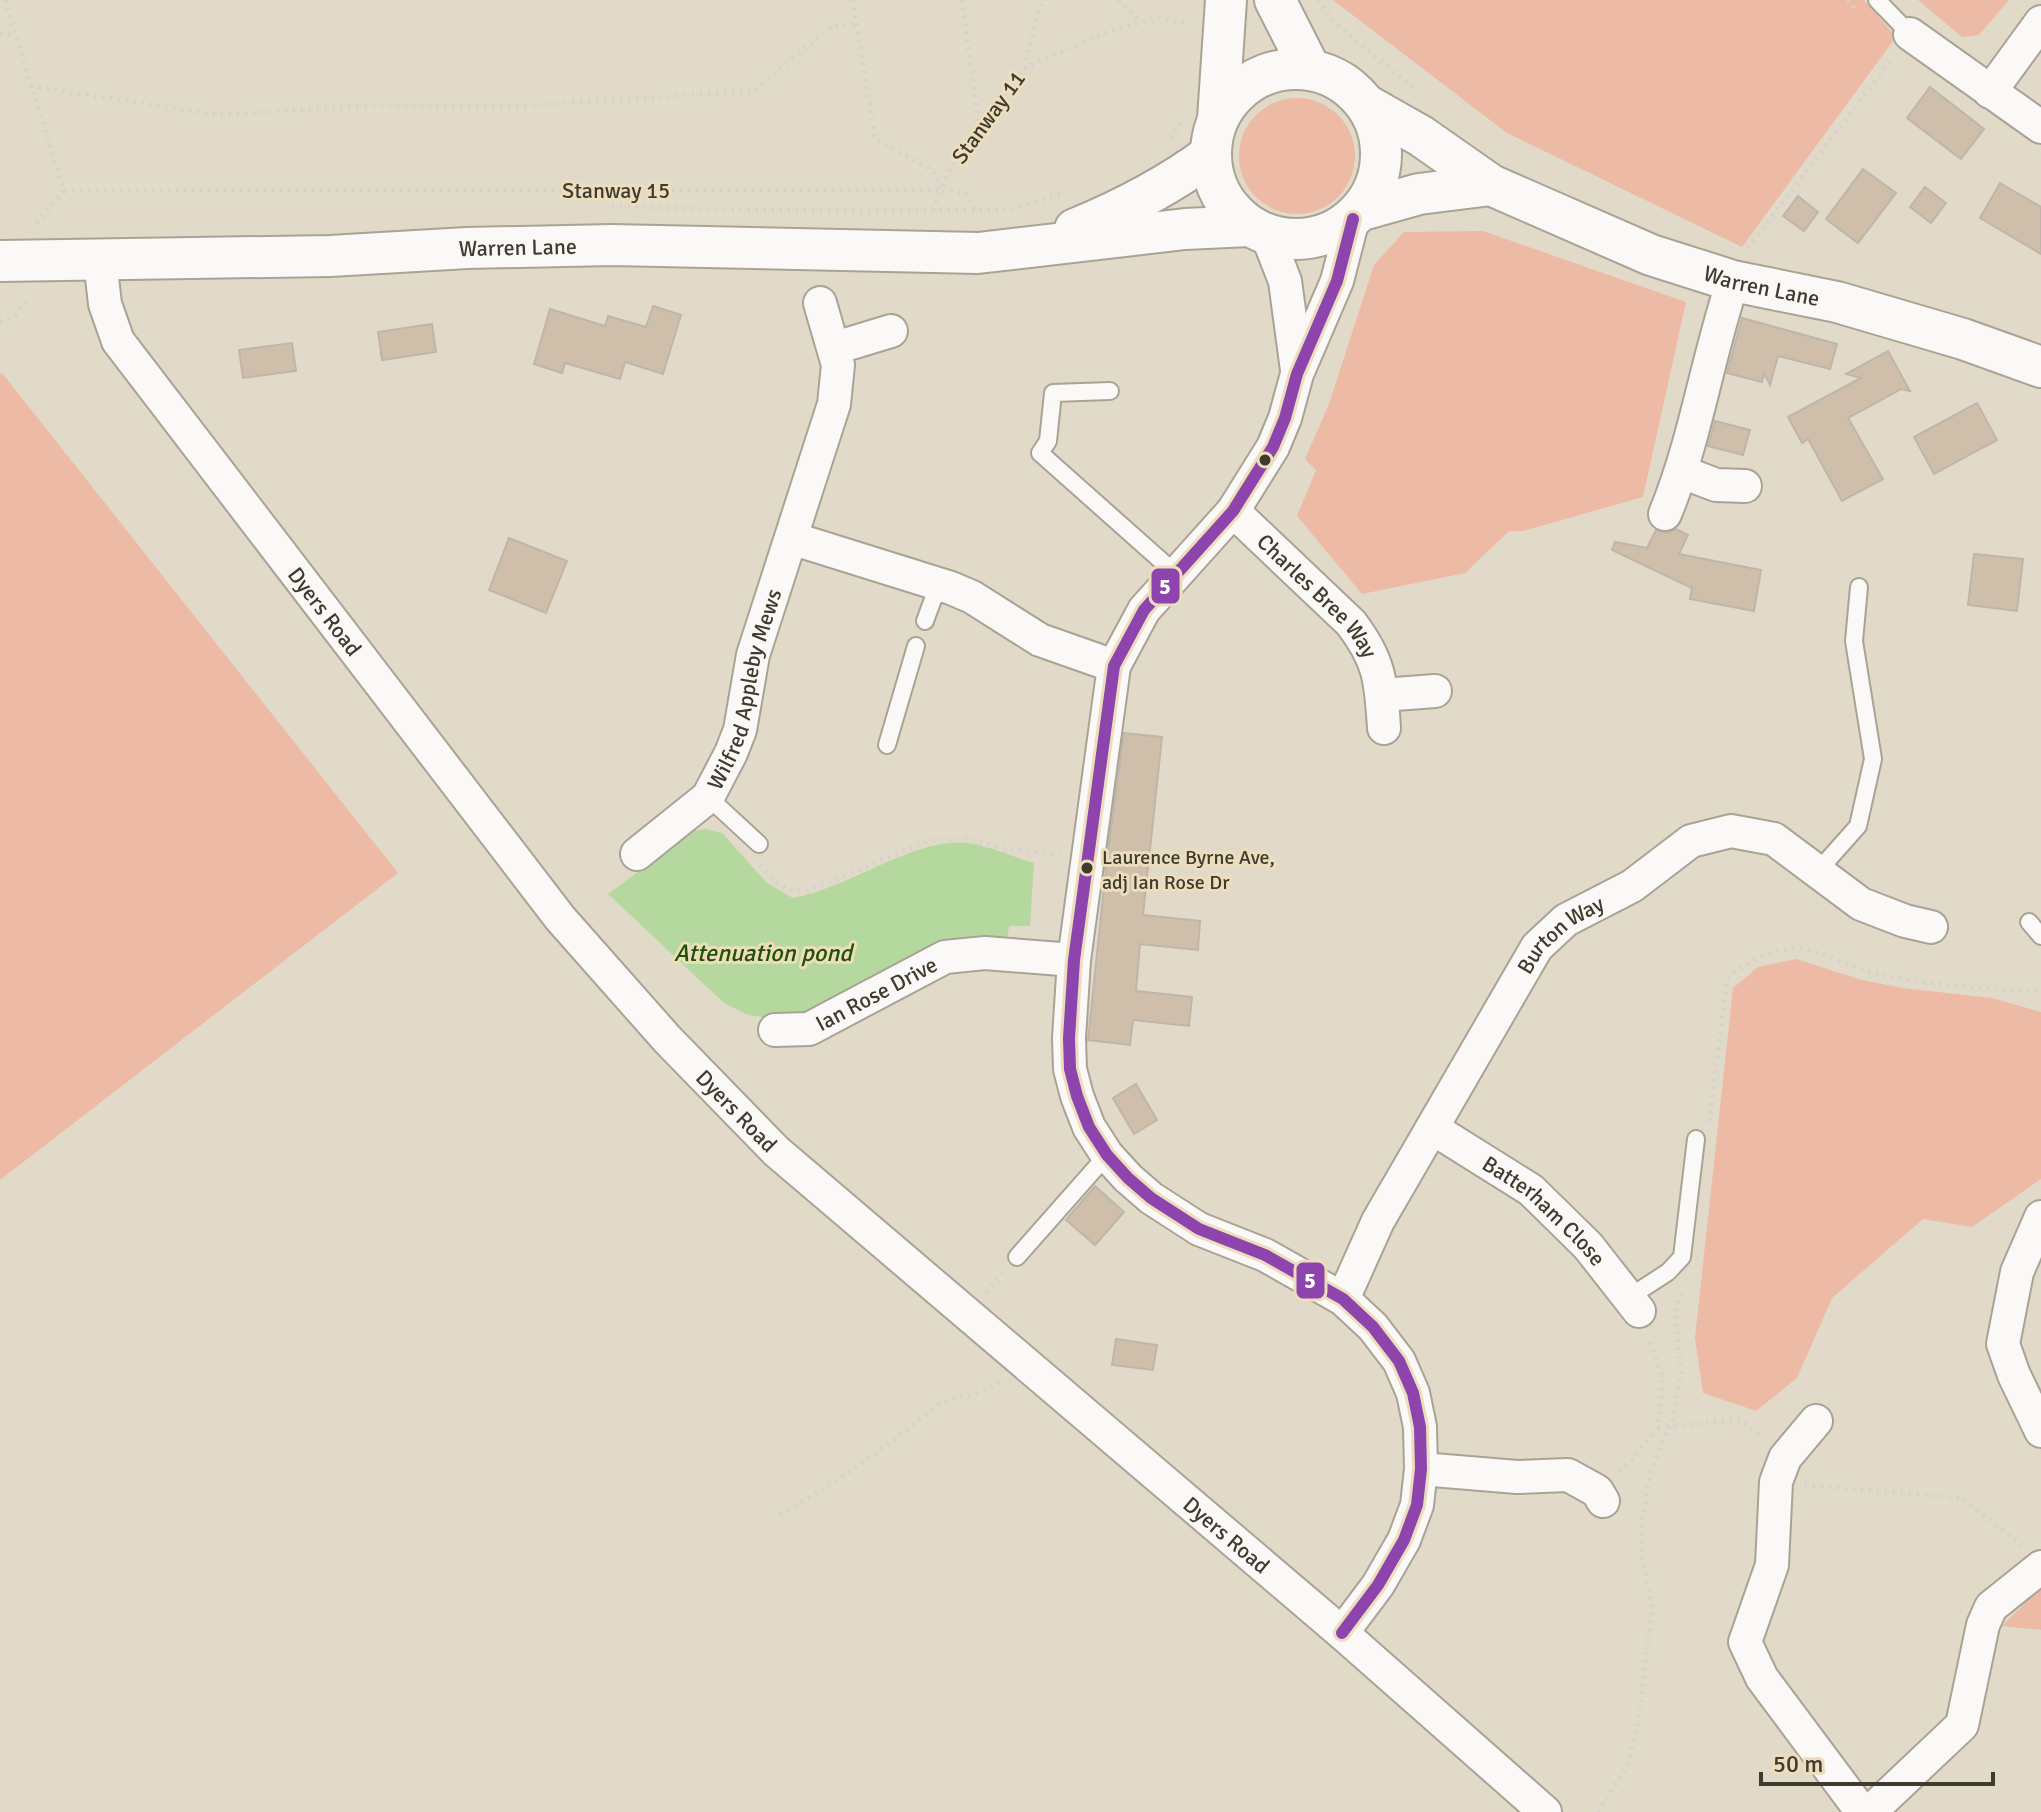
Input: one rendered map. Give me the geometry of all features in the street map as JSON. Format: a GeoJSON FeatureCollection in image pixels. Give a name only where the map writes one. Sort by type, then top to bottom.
{"type":"FeatureCollection","features":[{"type":"Feature","properties":{"kind":"street"},"geometry":{"type":"LineString","coordinates":[[1226,0],[1205,128],[1213,176],[1233,212],[1258,231],[1285,281],[1297,374]]}},
{"type":"Feature","properties":{"kind":"street"},"geometry":{"type":"LineString","coordinates":[[1275,0],[1310,69]]}},
{"type":"Feature","properties":{"kind":"street"},"geometry":{"type":"LineString","coordinates":[[1990,92],[2041,22]]}},
{"type":"Feature","properties":{"kind":"street"},"geometry":{"type":"LineString","coordinates":[[1910,34],[2041,127]]}},
{"type":"Feature","properties":{"kind":"street","name":"Warren Lane"},"geometry":{"type":"LineString","coordinates":[[1035,247],[1127,207],[1172,183],[1205,128],[1233,96],[1255,79],[1282,70],[1310,69],[1332,76],[1352,89],[1368,106],[1421,136],[1491,185],[1651,255],[1739,267],[1837,302],[1963,339],[2041,367]]}},
{"type":"Feature","properties":{"kind":"street"},"geometry":{"type":"LineString","coordinates":[[1342,1633],[1378,1585],[1404,1540],[1417,1505],[1421,1469],[1420,1427],[1413,1393],[1399,1361],[1373,1327],[1343,1299],[1265,1255],[1199,1229],[1151,1198],[1107,1155],[1089,1127],[1070,1069],[1074,960],[1114,666],[1144,610],[1233,511],[1273,447],[1297,374],[1337,281],[1358,214],[1374,191],[1381,159],[1377,126],[1368,106]]}},
{"type":"Feature","properties":{"kind":"street","name":"Warren Lane"},"geometry":{"type":"LineString","coordinates":[[0,261],[330,256],[467,248],[612,245],[978,253],[1185,229],[1258,231],[1285,240],[1312,238],[1338,229],[1358,214],[1419,194],[1491,185]]}},
{"type":"Feature","properties":{"kind":"street","name":"Dyers Road"},"geometry":{"type":"LineString","coordinates":[[100,260],[105,304],[118,341],[560,918],[667,1039],[776,1151],[1342,1633],[1545,1812]]}},
{"type":"Feature","properties":{"kind":"street"},"geometry":{"type":"LineString","coordinates":[[1665,514],[1682,472],[1711,357],[1739,267]]}},
{"type":"Feature","properties":{"kind":"street","name":"Wilfred Appleby Mews"},"geometry":{"type":"LineString","coordinates":[[637,854],[708,797],[740,730],[753,655],[834,404],[838,365],[820,303]]}},
{"type":"Feature","properties":{"kind":"street"},"geometry":{"type":"LineString","coordinates":[[835,348],[891,331]]}},
{"type":"Feature","properties":{"kind":"street"},"geometry":{"type":"LineString","coordinates":[[1682,472],[1716,485],[1745,486]]}},
{"type":"Feature","properties":{"kind":"street","name":"Charles Bree Way"},"geometry":{"type":"LineString","coordinates":[[1233,511],[1351,623],[1373,656],[1382,695],[1384,728]]}},
{"type":"Feature","properties":{"kind":"street"},"geometry":{"type":"LineString","coordinates":[[791,538],[939,583],[972,597],[1040,640],[1114,666]]}},
{"type":"Feature","properties":{"kind":"street"},"geometry":{"type":"LineString","coordinates":[[1382,695],[1435,691]]}},
{"type":"Feature","properties":{"kind":"street","name":"Burton Way"},"geometry":{"type":"LineString","coordinates":[[1343,1299],[1378,1221],[1537,947],[1566,920],[1632,886],[1691,841],[1731,831],[1774,839],[1861,904],[1905,921],[1931,927]]}},
{"type":"Feature","properties":{"kind":"street","name":"Ian Rose Drive"},"geometry":{"type":"LineString","coordinates":[[775,1030],[809,1029],[945,957],[985,953],[1074,960]]}},
{"type":"Feature","properties":{"kind":"street","name":"Batterham Close"},"geometry":{"type":"LineString","coordinates":[[1432,1128],[1531,1190],[1588,1246],[1634,1305]]}},
{"type":"Feature","properties":{"kind":"street"},"geometry":{"type":"LineString","coordinates":[[2041,1217],[2017,1272],[2003,1344],[2041,1431]]}},
{"type":"Feature","properties":{"kind":"street"},"geometry":{"type":"LineString","coordinates":[[1816,1421],[1781,1470],[1772,1565],[1745,1642],[1762,1678],[1862,1812]]}},
{"type":"Feature","properties":{"kind":"street"},"geometry":{"type":"LineString","coordinates":[[1421,1469],[1517,1477],[1568,1475],[1600,1496]]}},
{"type":"Feature","properties":{"kind":"street"},"geometry":{"type":"LineString","coordinates":[[1870,1812],[1962,1725],[1983,1625],[1991,1607],[2036,1561]]}},
{"type":"Feature","properties":{"kind":"lane"},"geometry":{"type":"LineString","coordinates":[[1877,0],[1910,34]]}},
{"type":"Feature","properties":{"kind":"lane"},"geometry":{"type":"LineString","coordinates":[[1110,391],[1053,393],[1048,441],[1040,453],[1175,573]]}},
{"type":"Feature","properties":{"kind":"lane"},"geometry":{"type":"LineString","coordinates":[[925,621],[939,583]]}},
{"type":"Feature","properties":{"kind":"lane"},"geometry":{"type":"LineString","coordinates":[[1818,871],[1858,826],[1873,759],[1854,641],[1859,587]]}},
{"type":"Feature","properties":{"kind":"lane"},"geometry":{"type":"LineString","coordinates":[[887,745],[916,646]]}},
{"type":"Feature","properties":{"kind":"lane"},"geometry":{"type":"LineString","coordinates":[[708,797],[759,844]]}},
{"type":"Feature","properties":{"kind":"lane"},"geometry":{"type":"LineString","coordinates":[[2029,922],[2041,936]]}},
{"type":"Feature","properties":{"kind":"lane"},"geometry":{"type":"LineString","coordinates":[[1634,1305],[1682,1257],[1702,1135]]}},
{"type":"Feature","properties":{"kind":"lane"},"geometry":{"type":"LineString","coordinates":[[1017,1257],[1107,1155]]}},
{"type":"Feature","properties":{"kind":"path"},"geometry":{"type":"LineString","coordinates":[[5,0],[64,191],[35,225]]}},
{"type":"Feature","properties":{"kind":"path"},"geometry":{"type":"LineString","coordinates":[[853,0],[875,139],[932,170],[941,190],[933,210]]}},
{"type":"Feature","properties":{"kind":"path"},"geometry":{"type":"LineString","coordinates":[[962,0],[979,128]]}},
{"type":"Feature","properties":{"kind":"path","name":"Stanway 11"},"geometry":{"type":"LineString","coordinates":[[975,209],[966,193],[941,190],[954,161],[1024,68],[1042,0]]}},
{"type":"Feature","properties":{"kind":"path"},"geometry":{"type":"LineString","coordinates":[[1119,0],[1141,23]]}},
{"type":"Feature","properties":{"kind":"path"},"geometry":{"type":"LineString","coordinates":[[1318,0],[1333,21],[1423,97]]}},
{"type":"Feature","properties":{"kind":"path"},"geometry":{"type":"LineString","coordinates":[[1024,68],[1112,30],[1159,18],[1192,24],[1200,33]]}},
{"type":"Feature","properties":{"kind":"path"},"geometry":{"type":"LineString","coordinates":[[31,86],[217,115],[378,105],[520,106],[755,91],[831,26],[857,24]]}},
{"type":"Feature","properties":{"kind":"path"},"geometry":{"type":"LineString","coordinates":[[0,33],[16,35]]}},
{"type":"Feature","properties":{"kind":"path"},"geometry":{"type":"LineString","coordinates":[[1739,267],[1910,34]]}},
{"type":"Feature","properties":{"kind":"path"},"geometry":{"type":"LineString","coordinates":[[1164,149],[1205,128]]}},
{"type":"Feature","properties":{"kind":"path","name":"Stanway 15"},"geometry":{"type":"LineString","coordinates":[[64,191],[941,190]]}},
{"type":"Feature","properties":{"kind":"path"},"geometry":{"type":"LineString","coordinates":[[601,207],[1012,209],[1065,192]]}},
{"type":"Feature","properties":{"kind":"path"},"geometry":{"type":"LineString","coordinates":[[759,844],[753,857],[762,868],[774,881],[790,890],[801,891],[930,840],[966,839],[1017,851],[1088,856]]}},
{"type":"Feature","properties":{"kind":"path"},"geometry":{"type":"LineString","coordinates":[[1702,1135],[1727,979],[1747,961],[1800,949],[1874,973],[1925,983],[2028,991],[2041,988]]}},
{"type":"Feature","properties":{"kind":"path"},"geometry":{"type":"LineString","coordinates":[[966,1314],[1017,1257]]}},
{"type":"Feature","properties":{"kind":"path"},"geometry":{"type":"LineString","coordinates":[[1598,1812],[1627,1766],[1639,1718],[1652,1607],[1641,1549],[1643,1516],[1650,1475],[1660,1446],[1672,1425],[1681,1372],[1675,1312],[1685,1286]]}},
{"type":"Feature","properties":{"kind":"path"},"geometry":{"type":"LineString","coordinates":[[1600,1496],[1658,1427],[1663,1378],[1634,1305]]}},
{"type":"Feature","properties":{"kind":"path"},"geometry":{"type":"LineString","coordinates":[[780,1514],[827,1489],[866,1463],[938,1405],[993,1387],[1020,1359]]}},
{"type":"Feature","properties":{"kind":"path"},"geometry":{"type":"LineString","coordinates":[[1658,1427],[1741,1420],[1781,1470],[1961,1498],[2012,1536],[2036,1561]]}},
{"type":"Feature","properties":{"kind":"shaded area"},"geometry":{"type":"Polygon","coordinates":[[[1333,0],[1864,0],[1896,37],[1742,247],[1507,133],[1333,0]]]}},
{"type":"Feature","properties":{"kind":"shaded area"},"geometry":{"type":"Polygon","coordinates":[[[1918,0],[2009,0],[1979,35],[1962,37],[1918,0]]]}},
{"type":"Feature","properties":{"kind":"shaded area"},"geometry":{"type":"Polygon","coordinates":[[[1297,98],[1319,102],[1338,115],[1351,134],[1355,156],[1351,178],[1338,197],[1319,210],[1297,214],[1275,210],[1256,197],[1243,178],[1239,156],[1243,134],[1256,115],[1275,102],[1297,98]]]}},
{"type":"Feature","properties":{"kind":"shaded area"},"geometry":{"type":"Polygon","coordinates":[[[1483,231],[1686,302],[1643,497],[1523,531],[1509,531],[1465,573],[1362,594],[1297,516],[1316,470],[1305,459],[1329,404],[1374,265],[1404,232],[1483,231]]]}},
{"type":"Feature","properties":{"kind":"shaded area"},"geometry":{"type":"Polygon","coordinates":[[[0,374],[398,873],[0,1180],[0,374]]]}},
{"type":"Feature","properties":{"kind":"shaded area"},"geometry":{"type":"Polygon","coordinates":[[[1796,959],[1862,980],[1902,988],[1992,998],[2041,1012],[2041,1179],[1972,1227],[1923,1219],[1832,1298],[1797,1378],[1756,1411],[1703,1393],[1695,1338],[1733,988],[1758,967],[1796,959]]]}},
{"type":"Feature","properties":{"kind":"shaded area"},"geometry":{"type":"Polygon","coordinates":[[[2041,1587],[2041,1630],[2002,1626],[2041,1587]]]}},
{"type":"Feature","properties":{"kind":"water","name":"Attenuation pond"},"geometry":{"type":"Polygon","coordinates":[[[706,829],[722,833],[767,883],[793,898],[815,893],[926,848],[947,843],[985,847],[1034,863],[1030,926],[1009,926],[1007,940],[816,1014],[777,1019],[748,1015],[724,1003],[608,894],[693,831],[706,829]]]}},
{"type":"Feature","properties":{"kind":"building"},"geometry":{"type":"Polygon","coordinates":[[[1930,87],[1984,129],[1961,159],[1907,118],[1930,87]]]}},
{"type":"Feature","properties":{"kind":"building"},"geometry":{"type":"Polygon","coordinates":[[[1863,169],[1896,193],[1858,243],[1826,219],[1863,169]]]}},
{"type":"Feature","properties":{"kind":"building"},"geometry":{"type":"Polygon","coordinates":[[[2000,183],[2041,207],[2041,254],[1980,218],[2000,183]]]}},
{"type":"Feature","properties":{"kind":"building"},"geometry":{"type":"Polygon","coordinates":[[[1925,187],[1946,203],[1931,223],[1910,207],[1925,187]]]}},
{"type":"Feature","properties":{"kind":"building"},"geometry":{"type":"Polygon","coordinates":[[[1798,196],[1818,212],[1804,231],[1783,216],[1798,196]]]}},
{"type":"Feature","properties":{"kind":"building"},"geometry":{"type":"Polygon","coordinates":[[[653,306],[681,315],[663,374],[625,362],[620,379],[565,363],[562,373],[534,364],[550,309],[605,326],[608,316],[646,327],[653,306]]]}},
{"type":"Feature","properties":{"kind":"building"},"geometry":{"type":"Polygon","coordinates":[[[1742,318],[1837,344],[1830,369],[1778,356],[1770,385],[1764,373],[1762,382],[1727,373],[1742,318]]]}},
{"type":"Feature","properties":{"kind":"building"},"geometry":{"type":"Polygon","coordinates":[[[432,324],[436,352],[382,360],[378,332],[432,324]]]}},
{"type":"Feature","properties":{"kind":"building"},"geometry":{"type":"Polygon","coordinates":[[[292,343],[296,371],[243,378],[239,350],[292,343]]]}},
{"type":"Feature","properties":{"kind":"building"},"geometry":{"type":"Polygon","coordinates":[[[1888,351],[1910,391],[1901,389],[1848,418],[1883,479],[1842,501],[1808,439],[1802,443],[1788,417],[1861,378],[1846,374],[1888,351]]]}},
{"type":"Feature","properties":{"kind":"building"},"geometry":{"type":"Polygon","coordinates":[[[1977,403],[1997,440],[1934,474],[1914,437],[1977,403]]]}},
{"type":"Feature","properties":{"kind":"building"},"geometry":{"type":"Polygon","coordinates":[[[1715,421],[1750,430],[1743,455],[1708,446],[1715,421]]]}},
{"type":"Feature","properties":{"kind":"building"},"geometry":{"type":"Polygon","coordinates":[[[1676,529],[1688,535],[1679,554],[1761,570],[1754,611],[1690,599],[1692,588],[1612,550],[1615,542],[1647,548],[1656,530],[1667,533],[1676,529]]]}},
{"type":"Feature","properties":{"kind":"building"},"geometry":{"type":"Polygon","coordinates":[[[509,538],[567,561],[546,613],[489,590],[509,538]]]}},
{"type":"Feature","properties":{"kind":"building"},"geometry":{"type":"Polygon","coordinates":[[[1974,554],[2023,559],[2017,611],[1968,605],[1974,554]]]}},
{"type":"Feature","properties":{"kind":"building"},"geometry":{"type":"Polygon","coordinates":[[[1124,733],[1162,737],[1143,915],[1200,921],[1198,950],[1140,944],[1136,991],[1192,997],[1189,1026],[1133,1020],[1130,1045],[1088,1040],[1124,733]]]}},
{"type":"Feature","properties":{"kind":"building"},"geometry":{"type":"Polygon","coordinates":[[[1136,1084],[1157,1120],[1134,1134],[1113,1098],[1136,1084]]]}},
{"type":"Feature","properties":{"kind":"building"},"geometry":{"type":"Polygon","coordinates":[[[1095,1186],[1124,1212],[1095,1245],[1066,1220],[1095,1186]]]}},
{"type":"Feature","properties":{"kind":"building"},"geometry":{"type":"Polygon","coordinates":[[[1116,1339],[1157,1345],[1153,1370],[1112,1365],[1116,1339]]]}},
{"type":"Feature","properties":{"kind":"transit line","name":"5"},"geometry":{"type":"LineString","coordinates":[[1342,1633],[1378,1585],[1404,1540],[1417,1505],[1421,1469],[1420,1427],[1413,1393],[1399,1361],[1373,1327],[1343,1299],[1265,1255],[1199,1229],[1151,1198],[1128,1178],[1107,1155],[1089,1127],[1070,1069],[1069,1038],[1074,960],[1114,666],[1144,610],[1233,511],[1273,447],[1297,374],[1337,281],[1353,219]]}},
{"type":"Feature","properties":{"kind":"place","name":"Laurence Byrne Ave, adj Ian Rose Dr"},"geometry":{"type":"Point","coordinates":[1087,868]}}]}
